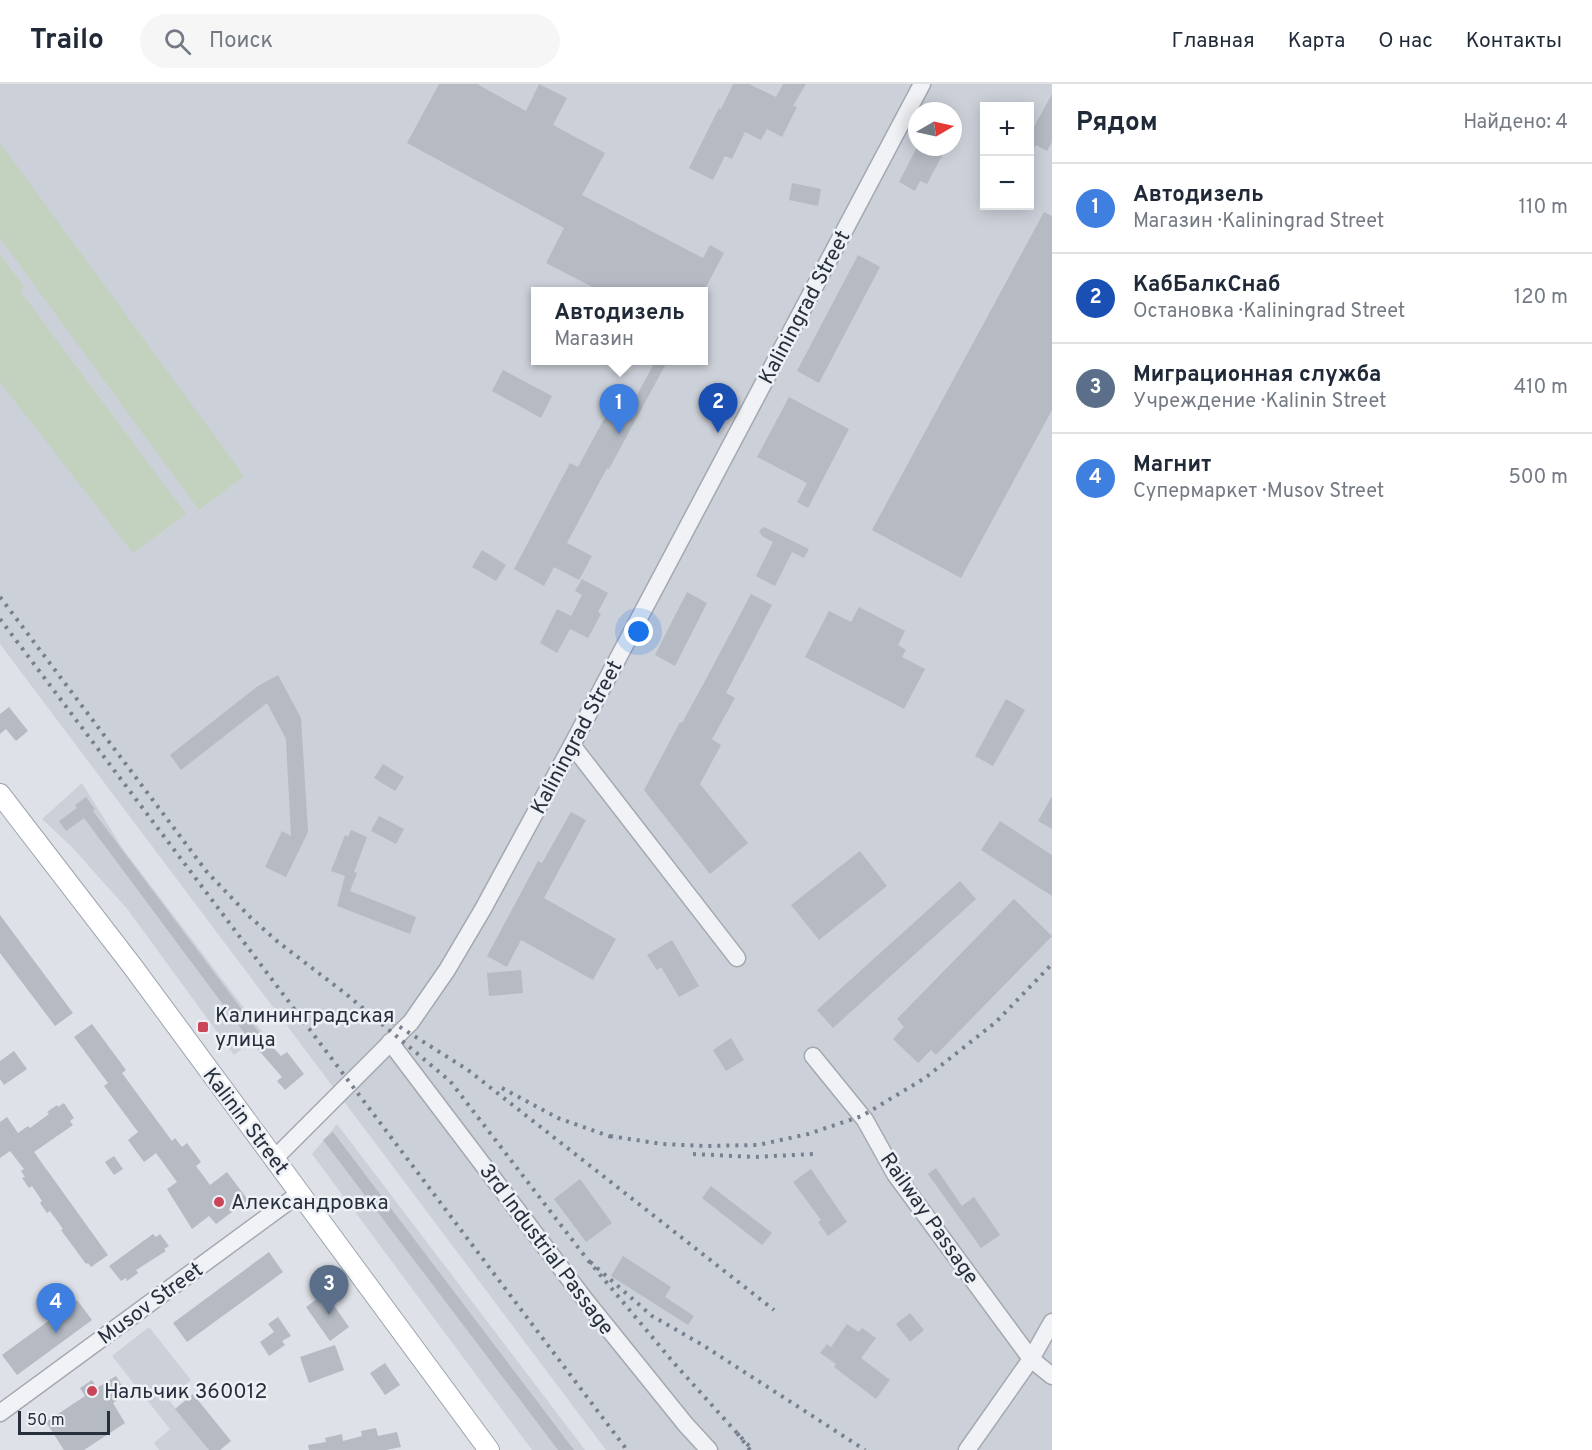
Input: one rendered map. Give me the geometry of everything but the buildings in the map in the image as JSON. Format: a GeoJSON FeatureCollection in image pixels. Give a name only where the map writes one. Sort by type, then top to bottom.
{"type":"FeatureCollection","features":[{"type":"Feature","properties":{"kind":"main road","name":"Kalinin Street"},"geometry":{"type":"LineString","coordinates":[[0,794],[133,967],[489,1450]]}},
{"type":"Feature","properties":{"kind":"street","name":"Kaliningrad Street"},"geometry":{"type":"LineString","coordinates":[[275,1158],[411,1022],[447,970],[483,909],[572,745],[922,84]]}},
{"type":"Feature","properties":{"kind":"street"},"geometry":{"type":"LineString","coordinates":[[572,745],[737,958]]}},
{"type":"Feature","properties":{"kind":"street","name":"3rd Industrial Passage"},"geometry":{"type":"LineString","coordinates":[[390,1042],[586,1301],[686,1425],[709,1450]]}},
{"type":"Feature","properties":{"kind":"street","name":"Railway Passage"},"geometry":{"type":"LineString","coordinates":[[813,1056],[865,1120],[895,1174],[1031,1359],[1052,1376]]}},
{"type":"Feature","properties":{"kind":"street","name":"Musov Street"},"geometry":{"type":"LineString","coordinates":[[0,1413],[300,1193]]}},
{"type":"Feature","properties":{"kind":"street"},"geometry":{"type":"LineString","coordinates":[[967,1450],[1031,1359],[1052,1322]]}},
{"type":"Feature","properties":{"kind":"shaded area"},"geometry":{"type":"Polygon","coordinates":[[[0,84],[1052,84],[1052,1450],[606,1450],[0,644],[0,84]]]}},
{"type":"Feature","properties":{"kind":"shaded area"},"geometry":{"type":"Polygon","coordinates":[[[82,783],[123,849],[263,1033],[234,1055],[128,910],[72,847],[42,819],[82,783]]]}},
{"type":"Feature","properties":{"kind":"shaded area"},"geometry":{"type":"Polygon","coordinates":[[[337,1124],[585,1450],[532,1450],[312,1154],[337,1124]]]}},
{"type":"Feature","properties":{"kind":"shaded area"},"geometry":{"type":"Polygon","coordinates":[[[149,1327],[191,1380],[168,1399],[209,1450],[159,1450],[154,1443],[170,1429],[112,1356],[149,1327]]]}},
{"type":"Feature","properties":{"kind":"green space"},"geometry":{"type":"Polygon","coordinates":[[[0,143],[244,476],[199,510],[0,238],[0,143]]]}},
{"type":"Feature","properties":{"kind":"green space"},"geometry":{"type":"Polygon","coordinates":[[[0,254],[24,287],[20,291],[186,514],[133,553],[0,382],[0,254]]]}},
{"type":"Feature","properties":{"kind":"railway"},"geometry":{"type":"LineString","coordinates":[[0,597],[207,872],[251,918],[278,942],[346,994],[450,1081],[587,1259]]}},
{"type":"Feature","properties":{"kind":"railway"},"geometry":{"type":"LineString","coordinates":[[0,619],[627,1450]]}},
{"type":"Feature","properties":{"kind":"railway"},"geometry":{"type":"LineString","coordinates":[[610,1136],[662,1144],[758,1145],[808,1134],[862,1116],[925,1078],[996,1022],[1052,964]]}},
{"type":"Feature","properties":{"kind":"railway"},"geometry":{"type":"LineString","coordinates":[[392,1022],[468,1070],[774,1310]]}},
{"type":"Feature","properties":{"kind":"railway"},"geometry":{"type":"LineString","coordinates":[[502,1088],[558,1118],[617,1139]]}},
{"type":"Feature","properties":{"kind":"railway"},"geometry":{"type":"LineString","coordinates":[[693,1154],[755,1157],[813,1154]]}},
{"type":"Feature","properties":{"kind":"railway"},"geometry":{"type":"LineString","coordinates":[[737,1433],[673,1362],[587,1259],[652,1316],[701,1344],[865,1450]]}},
{"type":"Feature","properties":{"kind":"railway"},"geometry":{"type":"LineString","coordinates":[[750,1450],[737,1433],[753,1450]]}},
{"type":"Feature","properties":{"kind":"place","name":"КабБалкСнаб"},"geometry":{"type":"Point","coordinates":[718,433]}},
{"type":"Feature","properties":{"kind":"place","name":"Автодизель"},"geometry":{"type":"Point","coordinates":[619,434]}},
{"type":"Feature","properties":{"kind":"place","name":"Калининградская улица"},"geometry":{"type":"Point","coordinates":[203,1027]}},
{"type":"Feature","properties":{"kind":"place","name":"Александровка"},"geometry":{"type":"Point","coordinates":[219,1202]}},
{"type":"Feature","properties":{"kind":"place","name":"Миграционная служба"},"geometry":{"type":"Point","coordinates":[329,1315]}},
{"type":"Feature","properties":{"kind":"place","name":"Магнит"},"geometry":{"type":"Point","coordinates":[56,1333]}},
{"type":"Feature","properties":{"kind":"place","name":"Нальчик 360012"},"geometry":{"type":"Point","coordinates":[92,1391]}}]}
